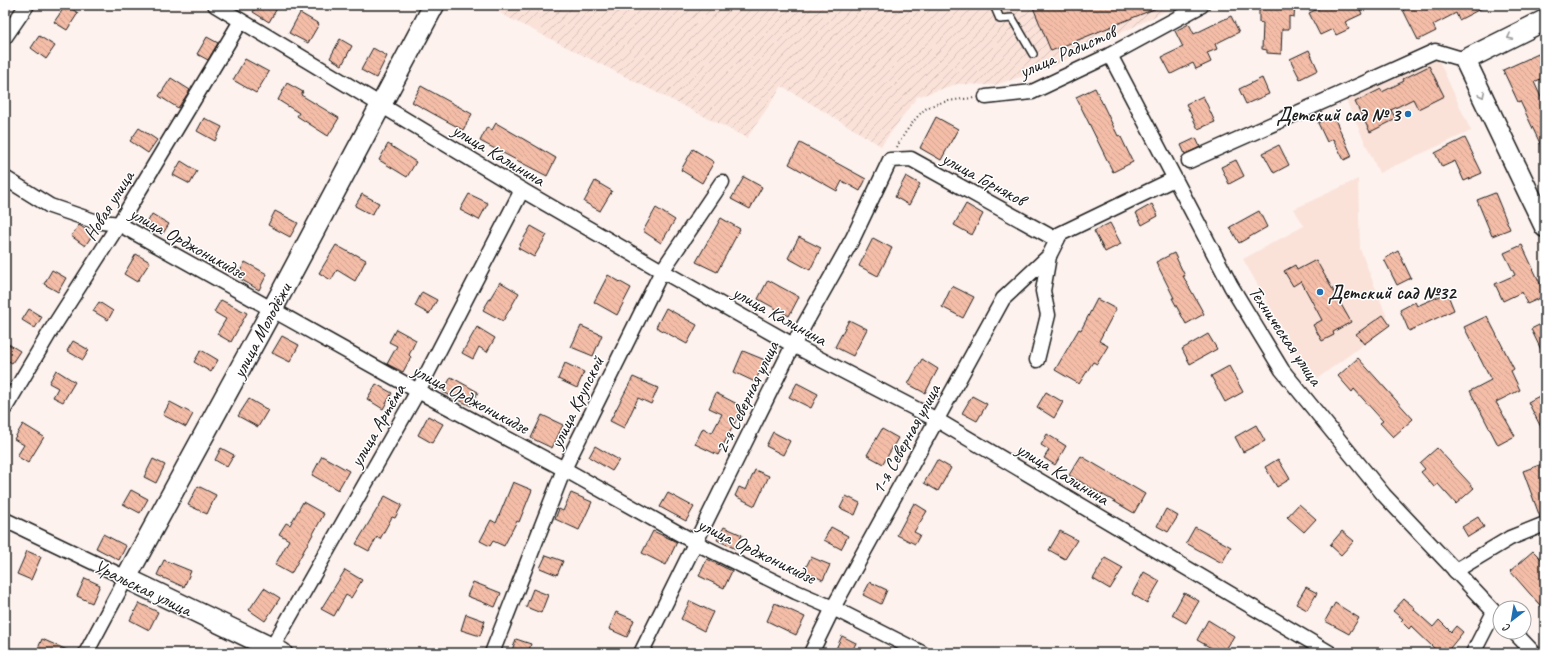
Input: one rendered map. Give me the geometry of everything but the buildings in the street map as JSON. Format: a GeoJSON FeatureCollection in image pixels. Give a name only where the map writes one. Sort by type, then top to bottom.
{"type":"FeatureCollection","features":[{"type":"Feature","properties":{"kind":"main road","name":"улица Молодёжи"},"geometry":{"type":"LineString","coordinates":[[126,578],[272,310],[434,5]]}},
{"type":"Feature","properties":{"kind":"main road"},"geometry":{"type":"LineString","coordinates":[[1545,20],[1465,60],[1545,227]]}},
{"type":"Feature","properties":{"kind":"main road","name":"Уральская улица"},"geometry":{"type":"LineString","coordinates":[[126,578],[274,651]]}},
{"type":"Feature","properties":{"kind":"street"},"geometry":{"type":"LineString","coordinates":[[5,37],[27,5]]}},
{"type":"Feature","properties":{"kind":"street","name":"улица Калинина"},"geometry":{"type":"LineString","coordinates":[[215,5],[380,106],[522,190],[793,345],[937,420],[1330,653]]}},
{"type":"Feature","properties":{"kind":"street","name":"улица Радистов"},"geometry":{"type":"LineString","coordinates":[[986,97],[1032,92],[1110,55],[1202,5]]}},
{"type":"Feature","properties":{"kind":"street","name":"Новая улица"},"geometry":{"type":"LineString","coordinates":[[5,408],[50,332],[119,224],[241,21]]}},
{"type":"Feature","properties":{"kind":"street"},"geometry":{"type":"LineString","coordinates":[[1189,161],[1338,96],[1435,51],[1465,60]]}},
{"type":"Feature","properties":{"kind":"street","name":"Техническая улица"},"geometry":{"type":"LineString","coordinates":[[1110,55],[1231,286],[1282,370],[1384,495],[1492,610]]}},
{"type":"Feature","properties":{"kind":"street","name":"улица Горняков"},"geometry":{"type":"LineString","coordinates":[[890,160],[911,159],[1057,240]]}},
{"type":"Feature","properties":{"kind":"street","name":"2-я Северная улица"},"geometry":{"type":"LineString","coordinates":[[641,653],[793,345],[853,238],[890,160]]}},
{"type":"Feature","properties":{"kind":"street","name":"улица Орджоникидзе"},"geometry":{"type":"LineString","coordinates":[[5,178],[50,206],[94,221],[119,224],[418,391],[564,469],[696,543],[796,592],[833,608],[922,653]]}},
{"type":"Feature","properties":{"kind":"street","name":"1-я Северная улица"},"geometry":{"type":"LineString","coordinates":[[1037,360],[1048,315],[1043,291],[1049,256],[1060,234],[1174,179]]}},
{"type":"Feature","properties":{"kind":"street","name":"улица Крупской"},"geometry":{"type":"LineString","coordinates":[[492,653],[564,469],[662,271],[722,182]]}},
{"type":"Feature","properties":{"kind":"street","name":"улица Артёма"},"geometry":{"type":"LineString","coordinates":[[274,651],[418,391],[522,190]]}},
{"type":"Feature","properties":{"kind":"street","name":"1-я Северная улица"},"geometry":{"type":"LineString","coordinates":[[811,653],[833,608],[1003,299],[1049,256]]}},
{"type":"Feature","properties":{"kind":"street","name":"Уральская улица"},"geometry":{"type":"LineString","coordinates":[[5,520],[126,578]]}},
{"type":"Feature","properties":{"kind":"street"},"geometry":{"type":"LineString","coordinates":[[1455,571],[1510,538],[1545,524]]}},
{"type":"Feature","properties":{"kind":"street","name":"улица Молодёжи"},"geometry":{"type":"LineString","coordinates":[[86,653],[126,578]]}},
{"type":"Feature","properties":{"kind":"street"},"geometry":{"type":"LineString","coordinates":[[1473,653],[1492,623]]}},
{"type":"Feature","properties":{"kind":"street"},"geometry":{"type":"LineString","coordinates":[[1522,640],[1534,653]]}},
{"type":"Feature","properties":{"kind":"lane"},"geometry":{"type":"LineString","coordinates":[[994,5],[1000,19],[1012,18],[1033,54]]}},
{"type":"Feature","properties":{"kind":"path"},"geometry":{"type":"LineString","coordinates":[[890,160],[903,135],[925,109],[951,100],[986,97]]}},
{"type":"Feature","properties":{"kind":"shaded area"},"geometry":{"type":"Polygon","coordinates":[[[488,5],[1178,5],[1049,68],[995,85],[957,84],[917,97],[881,146],[782,86],[747,138],[507,17],[488,5]]]}},
{"type":"Feature","properties":{"kind":"shaded area","name":"Детский сад № 3"},"geometry":{"type":"Polygon","coordinates":[[[1436,54],[1471,131],[1379,173],[1344,96],[1436,54]]]}},
{"type":"Feature","properties":{"kind":"shaded area","name":"Детский сад №32"},"geometry":{"type":"Polygon","coordinates":[[[1358,179],[1360,249],[1390,325],[1318,378],[1295,351],[1243,259],[1304,226],[1294,209],[1358,179]]]}},
{"type":"Feature","properties":{"kind":"place","name":"Детский сад № 3"},"geometry":{"type":"Point","coordinates":[1408,114]}},
{"type":"Feature","properties":{"kind":"place","name":"Детский сад №32"},"geometry":{"type":"Point","coordinates":[1320,292]}}]}
